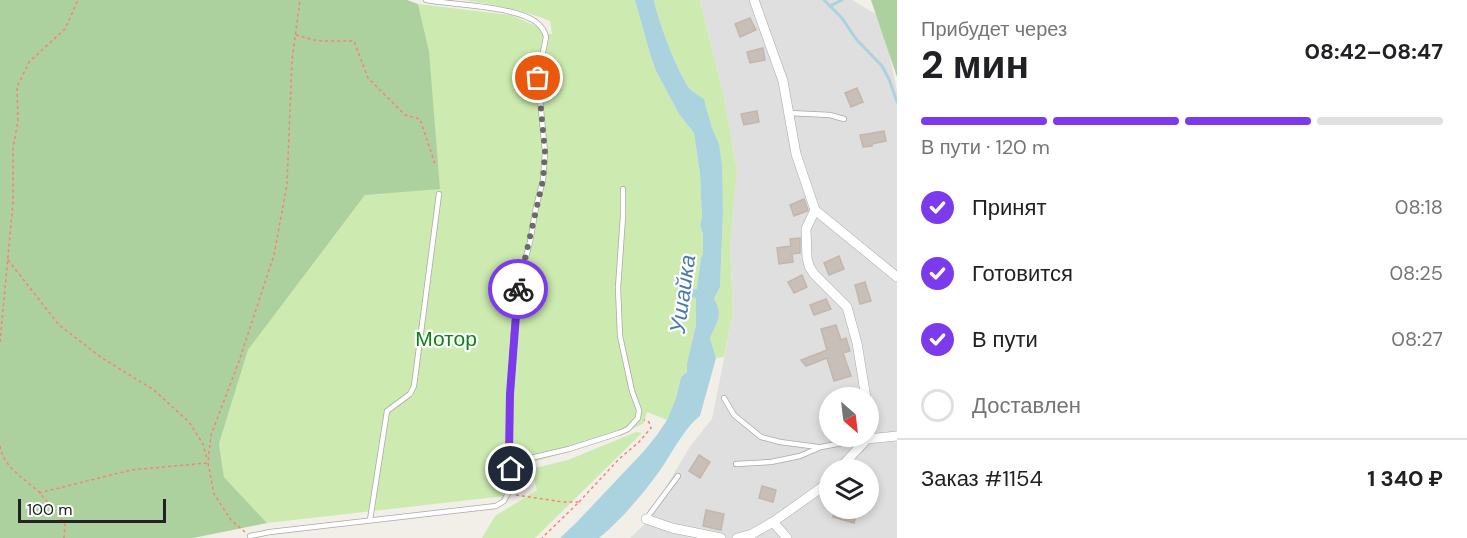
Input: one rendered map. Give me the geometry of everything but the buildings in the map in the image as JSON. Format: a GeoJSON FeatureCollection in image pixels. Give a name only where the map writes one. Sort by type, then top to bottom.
{"type":"FeatureCollection","features":[{"type":"Feature","properties":{"kind":"street"},"geometry":{"type":"LineString","coordinates":[[754,0],[783,81],[796,154],[815,210],[897,277]]}},
{"type":"Feature","properties":{"kind":"street"},"geometry":{"type":"LineString","coordinates":[[815,210],[806,229],[809,266],[847,307],[864,387]]}},
{"type":"Feature","properties":{"kind":"street"},"geometry":{"type":"LineString","coordinates":[[879,437],[897,436]]}},
{"type":"Feature","properties":{"kind":"street"},"geometry":{"type":"LineString","coordinates":[[848,459],[859,447]]}},
{"type":"Feature","properties":{"kind":"street"},"geometry":{"type":"LineString","coordinates":[[737,538],[752,534],[773,522],[819,489]]}},
{"type":"Feature","properties":{"kind":"street"},"geometry":{"type":"LineString","coordinates":[[646,519],[670,533],[721,538]]}},
{"type":"Feature","properties":{"kind":"street"},"geometry":{"type":"LineString","coordinates":[[773,522],[787,538]]}},
{"type":"Feature","properties":{"kind":"lane"},"geometry":{"type":"LineString","coordinates":[[250,536],[496,506],[504,501],[511,487],[509,418],[514,329],[518,286],[543,180],[545,152],[538,78],[546,37],[538,23],[521,16],[479,7],[426,0]]}},
{"type":"Feature","properties":{"kind":"lane"},"geometry":{"type":"LineString","coordinates":[[789,113],[843,118]]}},
{"type":"Feature","properties":{"kind":"lane"},"geometry":{"type":"LineString","coordinates":[[511,469],[522,460],[569,449],[619,433],[628,429],[638,418],[639,410],[632,391],[620,336],[618,288],[623,189]]}},
{"type":"Feature","properties":{"kind":"lane"},"geometry":{"type":"LineString","coordinates":[[370,520],[387,411],[410,394],[414,386],[439,194]]}},
{"type":"Feature","properties":{"kind":"lane"},"geometry":{"type":"LineString","coordinates":[[724,398],[734,415],[761,436],[780,442],[819,447]]}},
{"type":"Feature","properties":{"kind":"lane"},"geometry":{"type":"LineString","coordinates":[[736,464],[771,462],[800,456],[821,447]]}},
{"type":"Feature","properties":{"kind":"lane"},"geometry":{"type":"LineString","coordinates":[[646,519],[678,477]]}},
{"type":"Feature","properties":{"kind":"path"},"geometry":{"type":"LineString","coordinates":[[0,342],[13,203],[13,148],[18,121],[17,87],[29,62],[65,29],[78,0]]}},
{"type":"Feature","properties":{"kind":"path"},"geometry":{"type":"LineString","coordinates":[[208,462],[211,435],[238,364],[274,255],[287,184],[292,60],[300,0]]}},
{"type":"Feature","properties":{"kind":"path"},"geometry":{"type":"LineString","coordinates":[[296,35],[318,41],[354,41],[368,78],[405,115],[420,119],[435,164]]}},
{"type":"Feature","properties":{"kind":"path"},"geometry":{"type":"LineString","coordinates":[[8,260],[59,325],[102,358],[154,390],[189,422],[203,444],[214,494],[231,520],[250,536]]}},
{"type":"Feature","properties":{"kind":"path"},"geometry":{"type":"LineString","coordinates":[[542,538],[651,428],[649,422],[638,418]]}},
{"type":"Feature","properties":{"kind":"path"},"geometry":{"type":"LineString","coordinates":[[0,446],[1,453],[12,469],[39,493],[65,525],[64,538]]}},
{"type":"Feature","properties":{"kind":"path"},"geometry":{"type":"LineString","coordinates":[[39,493],[131,470],[208,462]]}},
{"type":"Feature","properties":{"kind":"path"},"geometry":{"type":"LineString","coordinates":[[508,494],[563,502],[579,501]]}},
{"type":"Feature","properties":{"kind":"shaded area"},"geometry":{"type":"Polygon","coordinates":[[[700,0],[852,0],[882,18],[897,91],[897,538],[630,538],[648,521],[651,512],[691,445],[712,419],[733,314],[730,245],[737,170],[723,93],[700,0]]]}},
{"type":"Feature","properties":{"kind":"green space"},"geometry":{"type":"Polygon","coordinates":[[[0,0],[407,0],[418,4],[429,51],[440,189],[365,195],[248,350],[219,444],[224,477],[267,523],[193,538],[0,538],[0,0]]]}},
{"type":"Feature","properties":{"kind":"green space","name":"Мотор"},"geometry":{"type":"Polygon","coordinates":[[[463,0],[635,0],[656,71],[679,114],[694,133],[700,174],[702,218],[700,225],[703,234],[703,256],[698,289],[678,292],[680,296],[696,298],[696,325],[687,372],[681,377],[667,420],[647,412],[644,423],[622,434],[528,464],[505,496],[267,523],[224,477],[219,444],[248,350],[365,195],[429,51],[418,4],[511,15],[538,27],[543,34],[552,34],[550,21],[507,8],[463,0]]]}},
{"type":"Feature","properties":{"kind":"green space"},"geometry":{"type":"Polygon","coordinates":[[[654,0],[700,0],[723,93],[737,170],[730,245],[733,314],[724,357],[716,358],[710,338],[719,314],[714,299],[720,287],[723,212],[719,144],[704,99],[687,85],[675,62],[654,0]]]}},
{"type":"Feature","properties":{"kind":"green space"},"geometry":{"type":"Polygon","coordinates":[[[871,0],[897,0],[897,77],[871,0]]]}},
{"type":"Feature","properties":{"kind":"green space"},"geometry":{"type":"Polygon","coordinates":[[[636,432],[642,433],[535,538],[482,538],[495,516],[537,490],[531,469],[568,460],[636,432]]]}},
{"type":"Feature","properties":{"kind":"water","name":"Ушайка"},"geometry":{"type":"Polygon","coordinates":[[[635,0],[654,0],[675,62],[687,85],[704,99],[719,144],[723,212],[720,287],[714,299],[719,314],[710,338],[716,358],[700,416],[684,433],[647,488],[599,538],[560,538],[644,451],[667,420],[681,377],[687,372],[696,325],[696,298],[679,296],[677,292],[697,289],[703,255],[703,234],[700,225],[702,218],[700,174],[694,133],[679,114],[656,71],[635,0]]]}},
{"type":"Feature","properties":{"kind":"waterway"},"geometry":{"type":"LineString","coordinates":[[824,0],[882,66],[897,102]]}},
{"type":"Feature","properties":{"kind":"waterway"},"geometry":{"type":"LineString","coordinates":[[830,6],[842,0]]}},
{"type":"Feature","properties":{"kind":"way so far"},"geometry":{"type":"LineString","coordinates":[[518,289],[543,180],[545,152],[538,78]]}},
{"type":"Feature","properties":{"kind":"route"},"geometry":{"type":"LineString","coordinates":[[511,469],[510,394],[518,289]]}}]}
